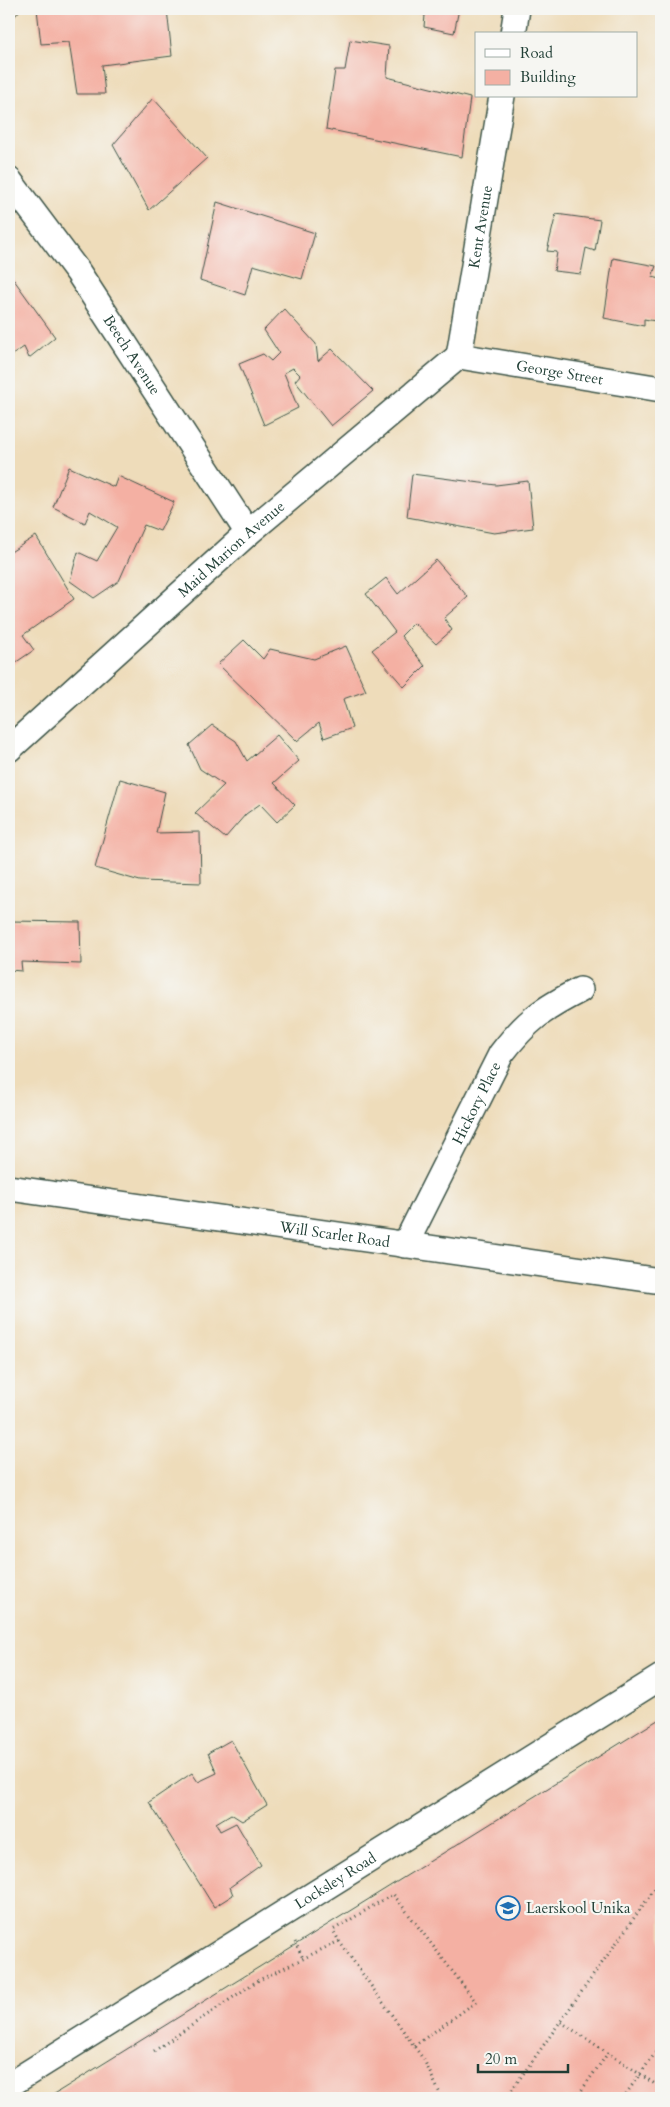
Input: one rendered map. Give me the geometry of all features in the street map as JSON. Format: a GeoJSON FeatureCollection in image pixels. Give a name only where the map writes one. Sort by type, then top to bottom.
{"type":"FeatureCollection","features":[{"type":"Feature","properties":{"kind":"street"},"geometry":{"type":"LineString","coordinates":[[513,32],[517,9]]}},
{"type":"Feature","properties":{"kind":"street","name":"Kent Avenue"},"geometry":{"type":"LineString","coordinates":[[458,356],[502,98]]}},
{"type":"Feature","properties":{"kind":"street","name":"Beech Avenue"},"geometry":{"type":"LineString","coordinates":[[9,180],[78,272],[248,533]]}},
{"type":"Feature","properties":{"kind":"street","name":"George Street"},"geometry":{"type":"LineString","coordinates":[[458,356],[661,389]]}},
{"type":"Feature","properties":{"kind":"street","name":"Maid Marion Avenue"},"geometry":{"type":"LineString","coordinates":[[9,749],[248,533],[458,356]]}},
{"type":"Feature","properties":{"kind":"street","name":"Hickory Place"},"geometry":{"type":"LineString","coordinates":[[405,1245],[501,1054],[518,1032],[544,1010],[580,990]]}},
{"type":"Feature","properties":{"kind":"street","name":"Will Scarlet Road"},"geometry":{"type":"LineString","coordinates":[[9,1188],[661,1281]]}},
{"type":"Feature","properties":{"kind":"street","name":"Locksley Road"},"geometry":{"type":"LineString","coordinates":[[9,2084],[661,1677]]}},
{"type":"Feature","properties":{"kind":"path"},"geometry":{"type":"LineString","coordinates":[[506,2098],[661,1880]]}},
{"type":"Feature","properties":{"kind":"path"},"geometry":{"type":"LineString","coordinates":[[414,2046],[476,2002],[393,1894],[333,1930],[339,1941],[414,2046],[424,2060],[442,2098]]}},
{"type":"Feature","properties":{"kind":"path"},"geometry":{"type":"LineString","coordinates":[[154,2051],[257,1981],[304,1960],[339,1941]]}},
{"type":"Feature","properties":{"kind":"path"},"geometry":{"type":"LineString","coordinates":[[295,1942],[304,1960]]}},
{"type":"Feature","properties":{"kind":"path"},"geometry":{"type":"LineString","coordinates":[[561,2022],[661,2088]]}},
{"type":"Feature","properties":{"kind":"path"},"geometry":{"type":"LineString","coordinates":[[623,2098],[661,2045]]}},
{"type":"Feature","properties":{"kind":"path"},"geometry":{"type":"LineString","coordinates":[[576,2098],[608,2053]]}},
{"type":"Feature","properties":{"kind":"building"},"geometry":{"type":"Polygon","coordinates":[[[9,9],[21,9],[9,23],[9,9]]]}},
{"type":"Feature","properties":{"kind":"building"},"geometry":{"type":"Polygon","coordinates":[[[37,9],[167,9],[172,56],[102,65],[105,94],[77,94],[69,42],[41,44],[37,9]]]}},
{"type":"Feature","properties":{"kind":"building"},"geometry":{"type":"Polygon","coordinates":[[[404,9],[459,9],[454,33],[424,27],[425,15],[404,9]]]}},
{"type":"Feature","properties":{"kind":"building"},"geometry":{"type":"Polygon","coordinates":[[[350,40],[389,46],[387,77],[470,98],[462,157],[326,129],[335,70],[345,70],[350,40]]]}},
{"type":"Feature","properties":{"kind":"building"},"geometry":{"type":"Polygon","coordinates":[[[153,98],[207,158],[149,210],[113,145],[153,98]]]}},
{"type":"Feature","properties":{"kind":"building"},"geometry":{"type":"Polygon","coordinates":[[[217,202],[315,233],[302,279],[253,265],[245,295],[200,280],[217,202]]]}},
{"type":"Feature","properties":{"kind":"building"},"geometry":{"type":"Polygon","coordinates":[[[556,214],[600,220],[595,251],[586,248],[581,274],[554,271],[557,252],[547,251],[556,214]]]}},
{"type":"Feature","properties":{"kind":"building"},"geometry":{"type":"Polygon","coordinates":[[[613,258],[656,266],[652,277],[661,279],[661,322],[644,319],[644,326],[604,318],[613,258]]]}},
{"type":"Feature","properties":{"kind":"building"},"geometry":{"type":"Polygon","coordinates":[[[9,273],[55,337],[29,358],[24,347],[9,357],[9,273]]]}},
{"type":"Feature","properties":{"kind":"building"},"geometry":{"type":"Polygon","coordinates":[[[284,309],[316,344],[318,361],[332,349],[373,391],[331,426],[295,381],[300,375],[293,368],[284,373],[298,408],[264,425],[239,364],[263,354],[271,361],[279,353],[264,330],[284,309]]]}},
{"type":"Feature","properties":{"kind":"building"},"geometry":{"type":"Polygon","coordinates":[[[69,467],[114,487],[118,476],[174,502],[160,531],[144,525],[119,581],[94,598],[70,581],[78,552],[97,561],[117,527],[90,511],[85,523],[53,507],[69,467]]]}},
{"type":"Feature","properties":{"kind":"building"},"geometry":{"type":"Polygon","coordinates":[[[412,474],[496,485],[528,481],[533,528],[494,533],[407,517],[412,474]]]}},
{"type":"Feature","properties":{"kind":"building"},"geometry":{"type":"Polygon","coordinates":[[[36,536],[74,599],[23,635],[34,650],[9,667],[9,553],[36,536]]]}},
{"type":"Feature","properties":{"kind":"building"},"geometry":{"type":"Polygon","coordinates":[[[436,560],[468,597],[444,618],[452,630],[436,644],[414,623],[401,636],[425,666],[404,687],[372,650],[395,632],[366,594],[386,578],[398,594],[436,560]]]}},
{"type":"Feature","properties":{"kind":"building"},"geometry":{"type":"Polygon","coordinates":[[[244,640],[263,659],[270,649],[314,659],[346,646],[366,691],[343,699],[352,728],[324,738],[319,723],[297,741],[218,664],[244,640]]]}},
{"type":"Feature","properties":{"kind":"building"},"geometry":{"type":"Polygon","coordinates":[[[212,725],[236,741],[247,761],[277,735],[299,761],[274,783],[295,805],[277,822],[260,804],[246,814],[225,838],[195,813],[224,785],[200,769],[189,745],[212,725]]]}},
{"type":"Feature","properties":{"kind":"building"},"geometry":{"type":"Polygon","coordinates":[[[120,779],[165,792],[156,833],[200,832],[201,883],[140,881],[95,868],[120,779]]]}},
{"type":"Feature","properties":{"kind":"building"},"geometry":{"type":"Polygon","coordinates":[[[9,921],[80,922],[81,964],[21,962],[22,971],[9,970],[9,921]]]}},
{"type":"Feature","properties":{"kind":"building","name":"Laerskool Unika"},"geometry":{"type":"Polygon","coordinates":[[[661,1718],[661,2098],[48,2098],[661,1718]]]}},
{"type":"Feature","properties":{"kind":"building"},"geometry":{"type":"Polygon","coordinates":[[[231,1740],[267,1805],[242,1821],[231,1814],[216,1823],[220,1831],[236,1823],[261,1865],[230,1887],[233,1895],[214,1907],[149,1802],[192,1773],[198,1782],[217,1773],[208,1753],[231,1740]]]}},
{"type":"Feature","properties":{"kind":"place","name":"Laerskool Unika"},"geometry":{"type":"Point","coordinates":[508,1908]}}]}
